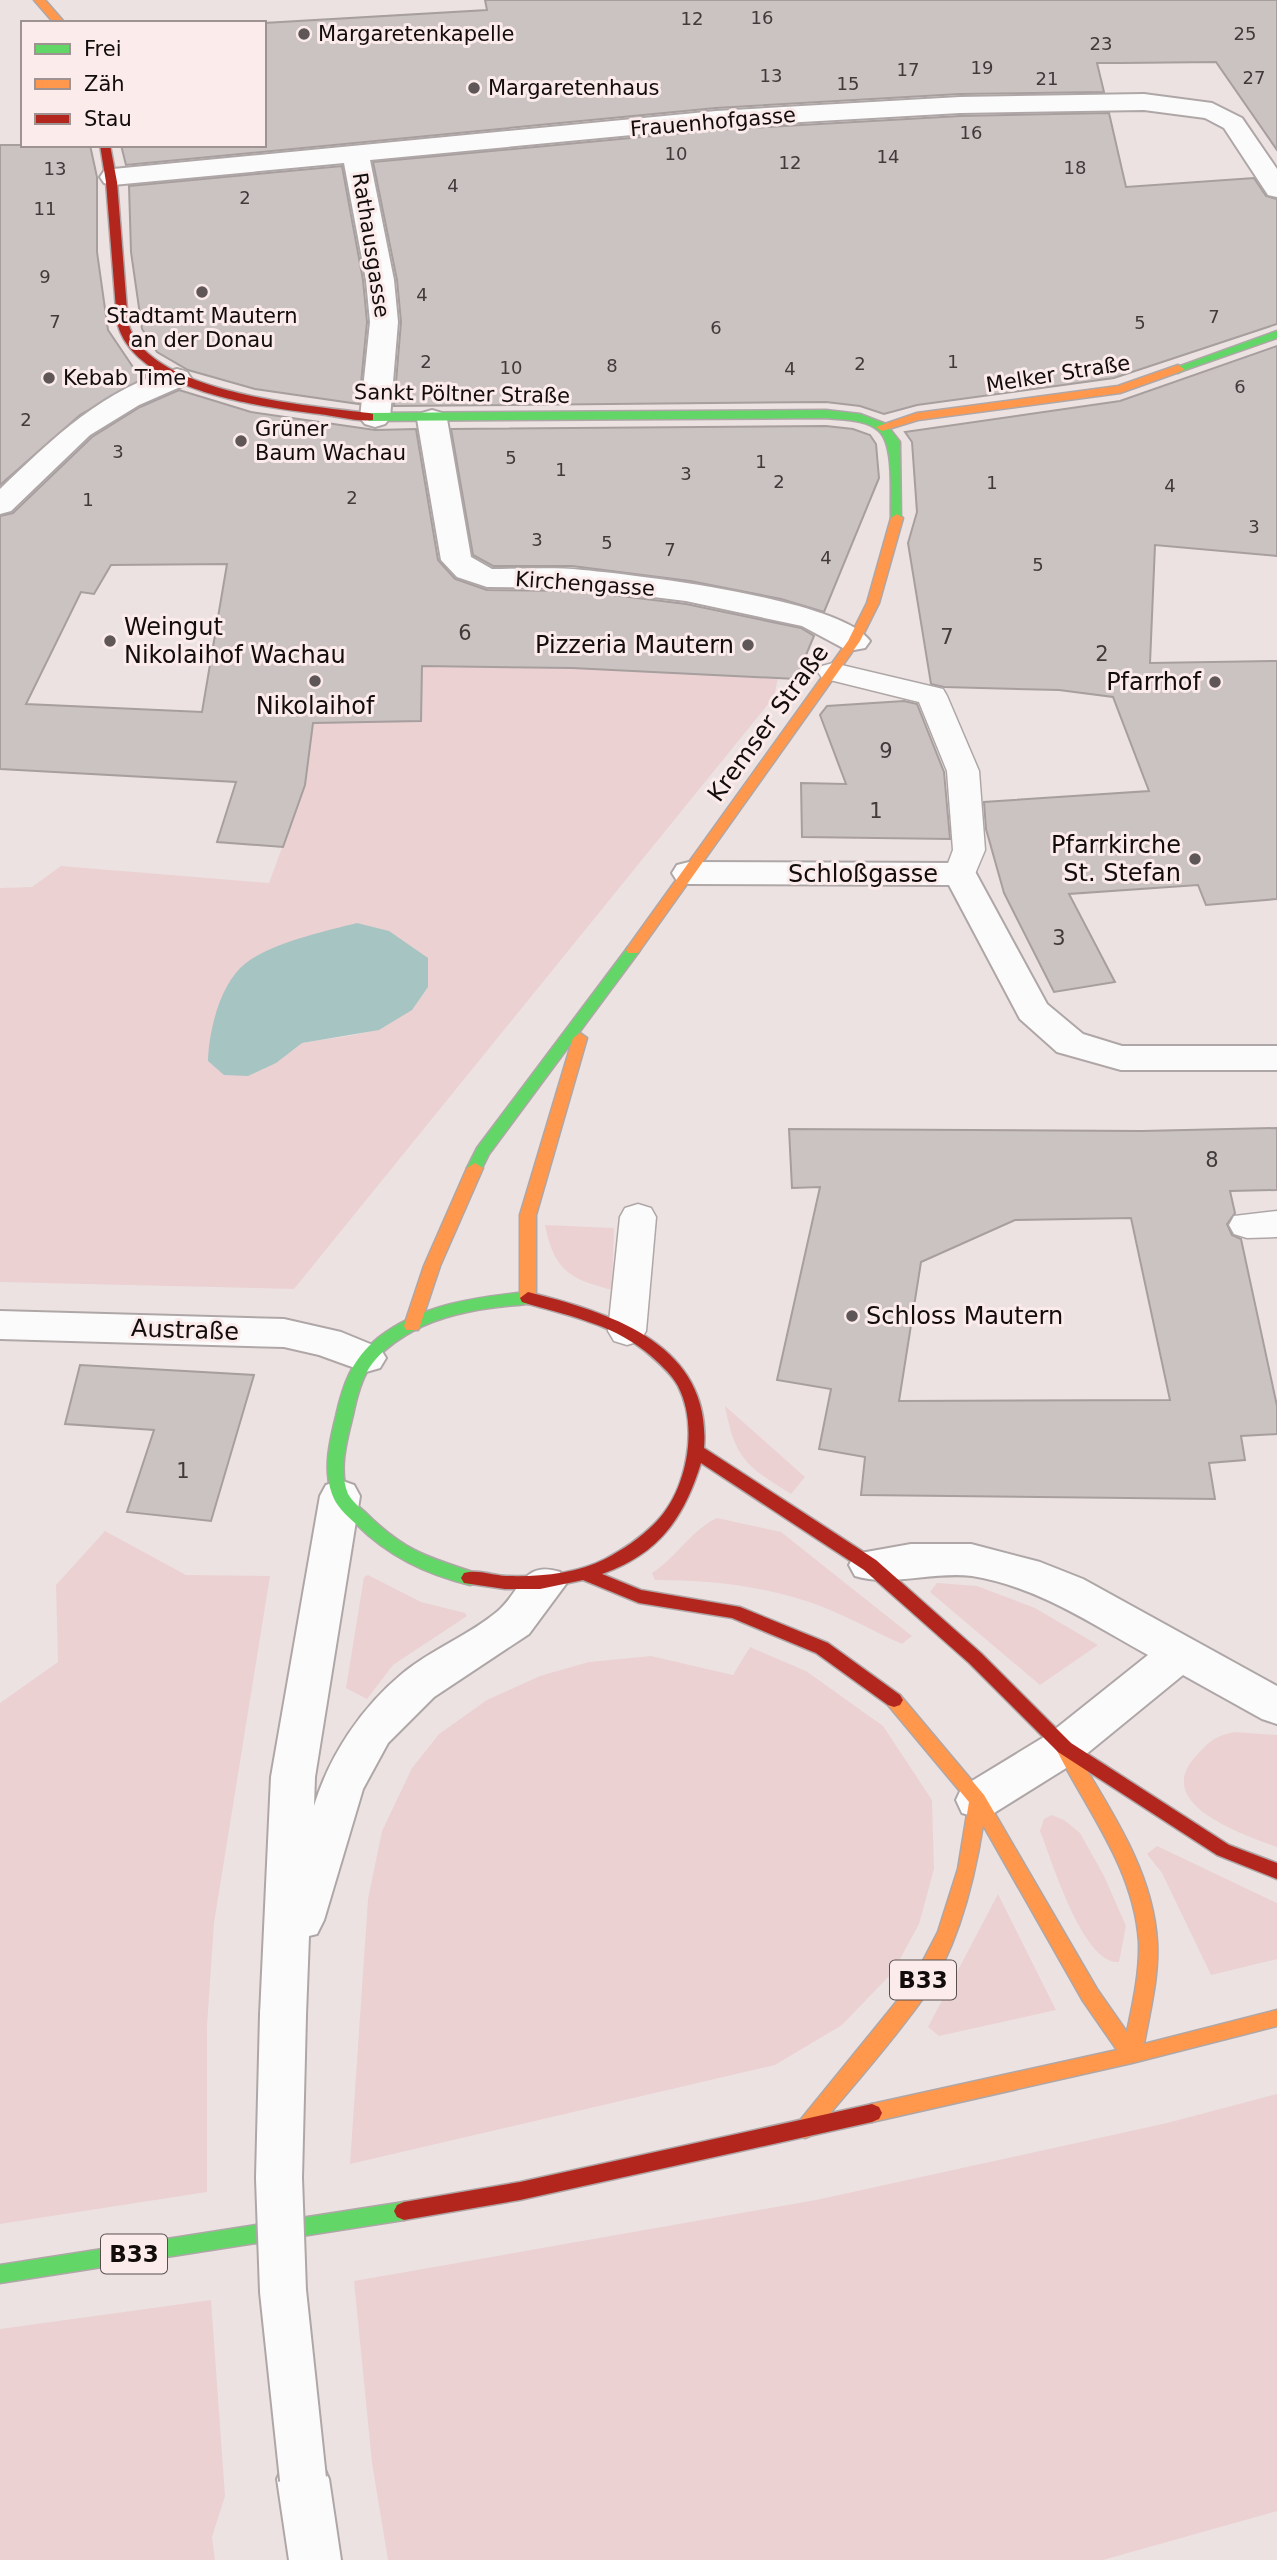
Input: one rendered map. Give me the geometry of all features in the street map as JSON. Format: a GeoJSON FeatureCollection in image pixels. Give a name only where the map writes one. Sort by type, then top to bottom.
{"type":"FeatureCollection","features":[{"type":"Feature","properties":{"kind":"main road"},"geometry":{"type":"LineString","coordinates":[[39,0],[58,21]]}},
{"type":"Feature","properties":{"kind":"main road","name":"Sankt Pöltner Straße"},"geometry":{"type":"LineString","coordinates":[[106,147],[113,177],[114,252],[125,330],[145,360],[177,378],[251,400],[375,418],[826,414],[860,418],[882,428]]}},
{"type":"Feature","properties":{"kind":"main road","name":"Melker Straße"},"geometry":{"type":"LineString","coordinates":[[882,428],[917,417],[1121,389],[1277,334]]}},
{"type":"Feature","properties":{"kind":"main road","name":"Kremser Straße"},"geometry":{"type":"LineString","coordinates":[[412,1326],[432,1266],[482,1152],[587,1014],[833,672],[873,603],[899,512],[894,442],[882,428]]}},
{"type":"Feature","properties":{"kind":"main road","name":"Kremser Straße"},"geometry":{"type":"LineString","coordinates":[[528,1298],[528,1215],[587,1014]]}},
{"type":"Feature","properties":{"kind":"main road"},"geometry":{"type":"LineString","coordinates":[[528,1298],[581,1310],[627,1331],[656,1353],[681,1379],[695,1415],[697,1451],[687,1485],[669,1520],[629,1554],[588,1575],[545,1584],[487,1583],[422,1567],[379,1539],[340,1496],[337,1451],[346,1401],[366,1358],[412,1326],[464,1304],[528,1298]]}},
{"type":"Feature","properties":{"kind":"main road"},"geometry":{"type":"LineString","coordinates":[[697,1451],[870,1565],[975,1658],[1064,1747],[1223,1850],[1277,1871]]}},
{"type":"Feature","properties":{"kind":"main road"},"geometry":{"type":"LineString","coordinates":[[588,1575],[639,1596],[734,1612],[822,1648],[902,1706],[978,1800],[1090,1995],[1132,2055]]}},
{"type":"Feature","properties":{"kind":"main road"},"geometry":{"type":"LineString","coordinates":[[1064,1747],[1142,1899],[1148,1942],[1144,1988],[1132,2055]]}},
{"type":"Feature","properties":{"kind":"main road","name":"B33"},"geometry":{"type":"LineString","coordinates":[[805,2129],[918,1990],[947,1933],[963,1882],[978,1800]]}},
{"type":"Feature","properties":{"kind":"main road","name":"B33"},"geometry":{"type":"LineString","coordinates":[[0,2274],[268,2234],[520,2191],[1132,2055],[1277,2018]]}},
{"type":"Feature","properties":{"kind":"street","name":"Frauenhofgasse"},"geometry":{"type":"LineString","coordinates":[[113,177],[716,119],[960,104],[1144,102],[1213,111],[1233,123],[1277,189]]}},
{"type":"Feature","properties":{"kind":"street","name":"Rathausgasse"},"geometry":{"type":"LineString","coordinates":[[356,155],[380,280],[384,322],[375,418]]}},
{"type":"Feature","properties":{"kind":"street"},"geometry":{"type":"LineString","coordinates":[[0,505],[80,429],[129,399],[177,378]]}},
{"type":"Feature","properties":{"kind":"street","name":"Kirchengasse"},"geometry":{"type":"LineString","coordinates":[[432,419],[456,561],[468,570],[487,578],[580,579],[686,592],[812,618],[853,641]]}},
{"type":"Feature","properties":{"kind":"street","name":"Schloßgasse"},"geometry":{"type":"LineString","coordinates":[[689,873],[960,874],[1033,1012],[1070,1043],[1121,1058],[1277,1058]]}},
{"type":"Feature","properties":{"kind":"street","name":"Austraße"},"geometry":{"type":"LineString","coordinates":[[0,1325],[284,1333],[327,1342],[366,1358]]}},
{"type":"Feature","properties":{"kind":"street"},"geometry":{"type":"LineString","coordinates":[[315,2560],[303,2479],[283,2291],[279,2178],[292,1777],[340,1496]]}},
{"type":"Feature","properties":{"kind":"street"},"geometry":{"type":"LineString","coordinates":[[870,1565],[911,1560],[971,1560],[1025,1573],[1068,1591],[1178,1655],[1277,1707]]}},
{"type":"Feature","properties":{"kind":"street"},"geometry":{"type":"LineString","coordinates":[[287,1966],[342,1786],[373,1731],[419,1685],[514,1622],[545,1584]]}},
{"type":"Feature","properties":{"kind":"street"},"geometry":{"type":"LineString","coordinates":[[978,1800],[1064,1747],[1178,1655]]}},
{"type":"Feature","properties":{"kind":"lane"},"geometry":{"type":"LineString","coordinates":[[833,672],[932,696],[964,771],[969,850],[960,874]]}},
{"type":"Feature","properties":{"kind":"lane"},"geometry":{"type":"LineString","coordinates":[[627,1331],[638,1217]]}},
{"type":"Feature","properties":{"kind":"shaded area"},"geometry":{"type":"Polygon","coordinates":[[[422,666],[572,668],[778,678],[774,697],[294,1289],[0,1282],[0,888],[32,887],[61,866],[269,883],[305,785],[314,716],[345,722],[421,721],[422,666]],[[428,987],[302,1043],[373,1030],[401,1016],[428,987]]]}},
{"type":"Feature","properties":{"kind":"shaded area"},"geometry":{"type":"Polygon","coordinates":[[[545,1225],[614,1228],[612,1290],[585,1282],[566,1270],[553,1253],[545,1225]]]}},
{"type":"Feature","properties":{"kind":"shaded area"},"geometry":{"type":"Polygon","coordinates":[[[725,1406],[805,1477],[791,1494],[753,1468],[738,1450],[725,1406]]]}},
{"type":"Feature","properties":{"kind":"shaded area"},"geometry":{"type":"Polygon","coordinates":[[[717,1518],[781,1532],[912,1636],[902,1644],[828,1609],[767,1591],[711,1582],[655,1580],[652,1573],[700,1529],[717,1518]]]}},
{"type":"Feature","properties":{"kind":"shaded area"},"geometry":{"type":"Polygon","coordinates":[[[105,1531],[186,1575],[270,1576],[214,1923],[207,2026],[207,2192],[0,2224],[0,1703],[58,1662],[56,1585],[105,1531]]]}},
{"type":"Feature","properties":{"kind":"shaded area"},"geometry":{"type":"Polygon","coordinates":[[[368,1575],[421,1602],[465,1613],[467,1616],[393,1665],[367,1699],[346,1688],[364,1577],[368,1575]]]}},
{"type":"Feature","properties":{"kind":"shaded area"},"geometry":{"type":"Polygon","coordinates":[[[937,1583],[977,1586],[1035,1608],[1098,1645],[1040,1685],[930,1592],[937,1583]]]}},
{"type":"Feature","properties":{"kind":"shaded area"},"geometry":{"type":"Polygon","coordinates":[[[750,1647],[806,1671],[883,1726],[932,1800],[934,1869],[919,1924],[893,1972],[842,2025],[775,2065],[350,2164],[368,1899],[382,1831],[412,1768],[439,1734],[487,1700],[540,1676],[589,1662],[651,1656],[733,1675],[750,1647]]]}},
{"type":"Feature","properties":{"kind":"shaded area"},"geometry":{"type":"Polygon","coordinates":[[[1234,1732],[1277,1735],[1277,1847],[1245,1835],[1208,1816],[1185,1790],[1185,1774],[1195,1757],[1212,1740],[1234,1732]]]}},
{"type":"Feature","properties":{"kind":"shaded area"},"geometry":{"type":"Polygon","coordinates":[[[1052,1815],[1064,1820],[1080,1833],[1104,1876],[1126,1926],[1119,1962],[1106,1958],[1093,1947],[1070,1909],[1040,1831],[1044,1819],[1052,1815]]]}},
{"type":"Feature","properties":{"kind":"shaded area"},"geometry":{"type":"Polygon","coordinates":[[[1157,1846],[1277,1903],[1277,1959],[1211,1975],[1162,1873],[1147,1854],[1157,1846]]]}},
{"type":"Feature","properties":{"kind":"shaded area"},"geometry":{"type":"Polygon","coordinates":[[[998,1894],[1056,2010],[939,2036],[928,2027],[998,1894]]]}},
{"type":"Feature","properties":{"kind":"shaded area"},"geometry":{"type":"Polygon","coordinates":[[[1277,2094],[1277,2511],[1103,2560],[388,2560],[372,2463],[354,2281],[816,2200],[1167,2123],[1277,2094]]]}},
{"type":"Feature","properties":{"kind":"shaded area"},"geometry":{"type":"Polygon","coordinates":[[[211,2300],[225,2496],[212,2537],[215,2560],[0,2560],[0,2329],[211,2300]]]}},
{"type":"Feature","properties":{"kind":"water"},"geometry":{"type":"Polygon","coordinates":[[[357,923],[389,931],[428,958],[428,987],[412,1010],[379,1030],[302,1043],[276,1063],[248,1076],[224,1075],[208,1061],[211,1035],[223,995],[229,982],[246,963],[270,949],[357,923]]]}},
{"type":"Feature","properties":{"kind":"building"},"geometry":{"type":"Polygon","coordinates":[[[485,0],[1277,0],[1277,150],[1216,62],[1097,63],[1104,92],[960,94],[716,108],[126,165],[122,147],[266,147],[266,23],[487,10],[485,0]]]}},
{"type":"Feature","properties":{"kind":"building"},"geometry":{"type":"Polygon","coordinates":[[[1109,113],[1126,187],[1254,178],[1266,196],[1277,199],[1277,324],[1114,378],[917,405],[884,414],[860,406],[826,402],[394,406],[401,322],[397,280],[373,162],[716,130],[960,116],[1109,113]]]}},
{"type":"Feature","properties":{"kind":"building"},"geometry":{"type":"Polygon","coordinates":[[[0,145],[90,147],[97,177],[97,252],[108,330],[133,367],[147,376],[80,415],[0,485],[0,145]]]}},
{"type":"Feature","properties":{"kind":"building"},"geometry":{"type":"Polygon","coordinates":[[[342,166],[363,280],[367,322],[359,404],[255,389],[188,370],[157,352],[142,329],[131,252],[129,186],[342,166]]]}},
{"type":"Feature","properties":{"kind":"building"},"geometry":{"type":"Polygon","coordinates":[[[1277,346],[1277,556],[1155,545],[1150,663],[1277,661],[1277,899],[1206,905],[1198,885],[1069,894],[1115,982],[1054,992],[1004,893],[986,829],[984,802],[1149,791],[1113,697],[1059,690],[944,687],[931,684],[908,543],[917,512],[912,442],[905,432],[1120,401],[1277,346]]]}},
{"type":"Feature","properties":{"kind":"building"},"geometry":{"type":"Polygon","coordinates":[[[179,390],[251,412],[375,430],[416,429],[438,560],[455,579],[487,590],[580,591],[686,604],[801,628],[814,636],[796,679],[572,668],[422,666],[421,721],[313,723],[305,785],[283,847],[217,842],[236,782],[0,769],[0,516],[13,513],[92,437],[140,407],[179,390]],[[227,564],[111,565],[94,594],[81,592],[26,704],[202,712],[227,564]]]}},
{"type":"Feature","properties":{"kind":"building"},"geometry":{"type":"Polygon","coordinates":[[[826,426],[853,429],[870,435],[876,444],[879,478],[824,612],[781,599],[690,581],[572,566],[493,566],[473,555],[451,429],[826,426]]]}},
{"type":"Feature","properties":{"kind":"building"},"geometry":{"type":"Polygon","coordinates":[[[904,701],[917,704],[944,772],[950,839],[802,837],[801,783],[846,784],[820,715],[827,706],[904,701]]]}},
{"type":"Feature","properties":{"kind":"building","name":"Schloss Mautern"},"geometry":{"type":"Polygon","coordinates":[[[1277,1128],[1277,1190],[1230,1191],[1235,1213],[1227,1224],[1232,1235],[1241,1239],[1277,1406],[1277,1434],[1241,1436],[1245,1460],[1209,1463],[1215,1499],[861,1495],[865,1457],[819,1449],[831,1389],[777,1380],[820,1187],[792,1188],[789,1129],[1142,1131],[1277,1128]],[[1131,1218],[1015,1220],[921,1262],[899,1401],[1170,1400],[1131,1218]]]}},
{"type":"Feature","properties":{"kind":"building"},"geometry":{"type":"Polygon","coordinates":[[[80,1365],[254,1375],[211,1521],[127,1512],[154,1430],[65,1424],[80,1365]]]}},
{"type":"Feature","properties":{"kind":"traffic: fast"},"geometry":{"type":"LineString","coordinates":[[1178,369],[1277,334]]}},
{"type":"Feature","properties":{"kind":"traffic: fast"},"geometry":{"type":"LineString","coordinates":[[369,417],[826,414],[860,418],[882,427],[894,442],[897,518]]}},
{"type":"Feature","properties":{"kind":"traffic: fast"},"geometry":{"type":"LineString","coordinates":[[475,1168],[482,1152],[633,950]]}},
{"type":"Feature","properties":{"kind":"traffic: fast"},"geometry":{"type":"LineString","coordinates":[[470,1578],[437,1569],[408,1556],[382,1538],[345,1503],[336,1477],[341,1430],[354,1379],[362,1363],[384,1342],[402,1330],[442,1312],[484,1303],[528,1298]]}},
{"type":"Feature","properties":{"kind":"traffic: fast"},"geometry":{"type":"LineString","coordinates":[[0,2274],[404,2211]]}},
{"type":"Feature","properties":{"kind":"traffic: slow"},"geometry":{"type":"LineString","coordinates":[[39,0],[58,21]]}},
{"type":"Feature","properties":{"kind":"traffic: slow"},"geometry":{"type":"LineString","coordinates":[[882,427],[917,417],[1120,389],[1178,369]]}},
{"type":"Feature","properties":{"kind":"traffic: slow"},"geometry":{"type":"LineString","coordinates":[[633,950],[854,641],[873,603],[897,518]]}},
{"type":"Feature","properties":{"kind":"traffic: slow"},"geometry":{"type":"LineString","coordinates":[[528,1298],[528,1215],[580,1038]]}},
{"type":"Feature","properties":{"kind":"traffic: slow"},"geometry":{"type":"LineString","coordinates":[[412,1326],[432,1266],[475,1168]]}},
{"type":"Feature","properties":{"kind":"traffic: slow"},"geometry":{"type":"LineString","coordinates":[[894,1700],[978,1800]]}},
{"type":"Feature","properties":{"kind":"traffic: slow"},"geometry":{"type":"LineString","coordinates":[[1064,1747],[1118,1841],[1139,1891],[1145,1917],[1147,1971],[1132,2055]]}},
{"type":"Feature","properties":{"kind":"traffic: slow"},"geometry":{"type":"LineString","coordinates":[[978,1800],[1090,1995],[1132,2055]]}},
{"type":"Feature","properties":{"kind":"traffic: slow"},"geometry":{"type":"LineString","coordinates":[[805,2129],[918,1990],[947,1933],[967,1869],[978,1800]]}},
{"type":"Feature","properties":{"kind":"traffic: slow"},"geometry":{"type":"LineString","coordinates":[[1132,2055],[1277,2018]]}},
{"type":"Feature","properties":{"kind":"traffic: slow"},"geometry":{"type":"LineString","coordinates":[[872,2113],[1132,2055]]}},
{"type":"Feature","properties":{"kind":"traffic: jam"},"geometry":{"type":"LineString","coordinates":[[105,147],[123,322],[125,331],[141,354],[166,371],[233,396],[271,404],[369,417]]}},
{"type":"Feature","properties":{"kind":"traffic: jam"},"geometry":{"type":"LineString","coordinates":[[470,1578],[505,1583],[540,1582],[576,1576],[609,1565],[639,1548],[664,1525],[683,1495],[694,1460],[696,1429],[693,1407],[681,1378],[667,1361],[650,1347],[612,1324],[528,1298]]}},
{"type":"Feature","properties":{"kind":"traffic: jam"},"geometry":{"type":"LineString","coordinates":[[697,1452],[870,1565],[975,1658],[1064,1747]]}},
{"type":"Feature","properties":{"kind":"traffic: jam"},"geometry":{"type":"LineString","coordinates":[[588,1575],[639,1596],[734,1612],[822,1648],[894,1700]]}},
{"type":"Feature","properties":{"kind":"traffic: jam"},"geometry":{"type":"LineString","coordinates":[[1068,1749],[1223,1850],[1277,1871]]}},
{"type":"Feature","properties":{"kind":"traffic: jam"},"geometry":{"type":"LineString","coordinates":[[404,2211],[520,2191],[872,2113]]}},
{"type":"Feature","properties":{"kind":"place","name":"Margaretenkapelle"},"geometry":{"type":"Point","coordinates":[304,34]}},
{"type":"Feature","properties":{"kind":"place","name":"Margaretenhaus"},"geometry":{"type":"Point","coordinates":[474,88]}},
{"type":"Feature","properties":{"kind":"place","name":"Stadtamt Mautern an der Donau"},"geometry":{"type":"Point","coordinates":[202,292]}},
{"type":"Feature","properties":{"kind":"place","name":"Kebab Time"},"geometry":{"type":"Point","coordinates":[49,378]}},
{"type":"Feature","properties":{"kind":"place","name":"Grüner Baum Wachau"},"geometry":{"type":"Point","coordinates":[241,441]}},
{"type":"Feature","properties":{"kind":"place","name":"Weingut Nikolaihof Wachau"},"geometry":{"type":"Point","coordinates":[110,641]}},
{"type":"Feature","properties":{"kind":"place","name":"Pizzeria Mautern"},"geometry":{"type":"Point","coordinates":[748,645]}},
{"type":"Feature","properties":{"kind":"place","name":"Nikolaihof"},"geometry":{"type":"Point","coordinates":[315,681]}},
{"type":"Feature","properties":{"kind":"place","name":"Pfarrhof"},"geometry":{"type":"Point","coordinates":[1215,682]}},
{"type":"Feature","properties":{"kind":"place","name":"Pfarrkirche St. Stefan"},"geometry":{"type":"Point","coordinates":[1195,859]}},
{"type":"Feature","properties":{"kind":"place","name":"Schloss Mautern"},"geometry":{"type":"Point","coordinates":[852,1316]}}]}
